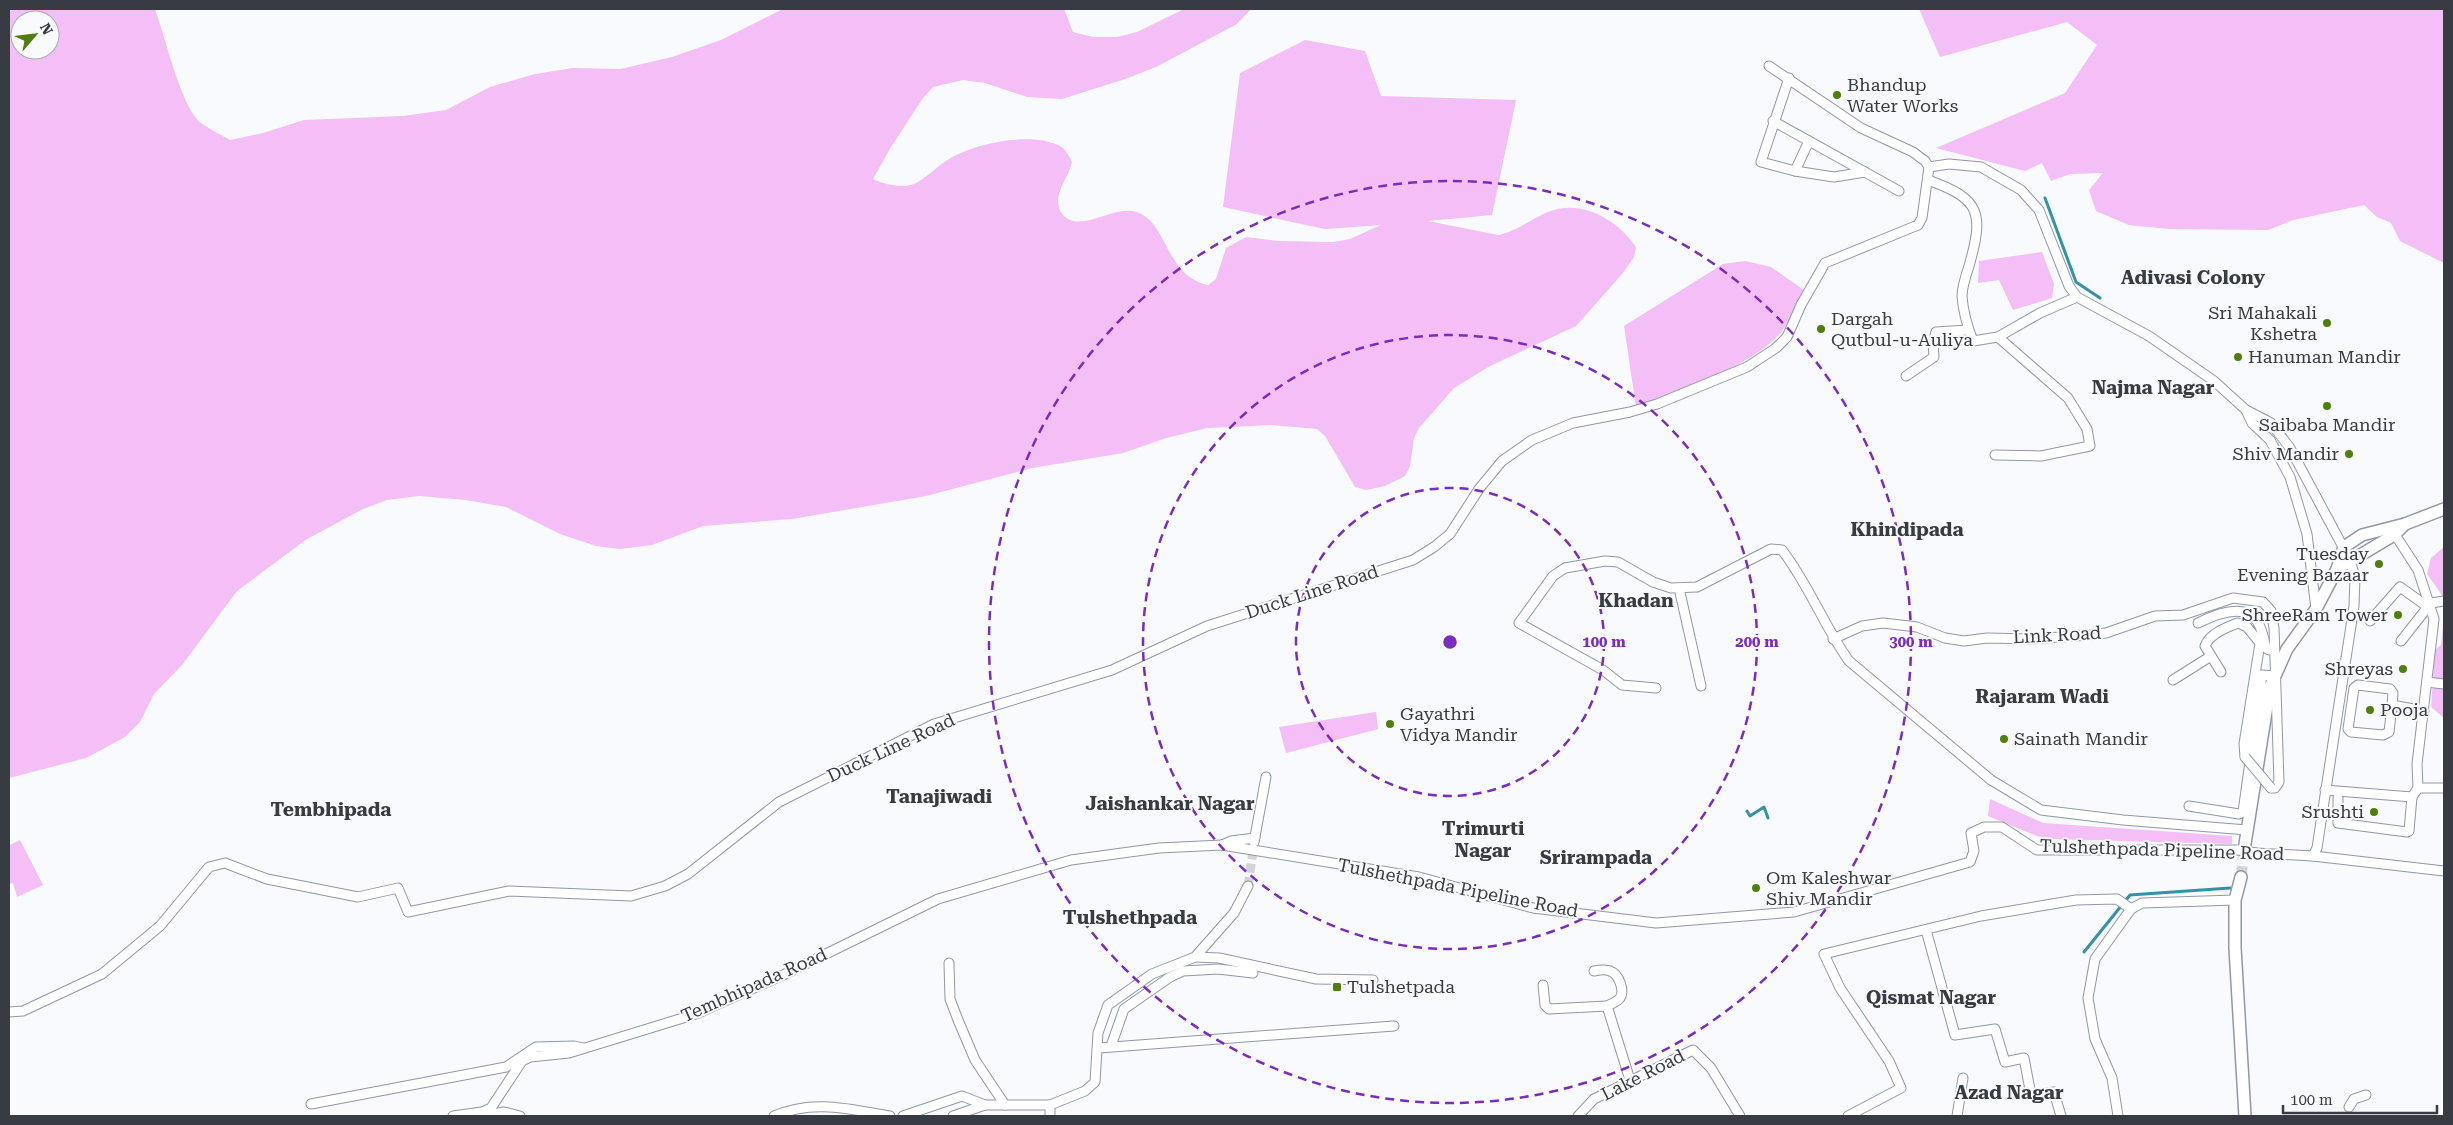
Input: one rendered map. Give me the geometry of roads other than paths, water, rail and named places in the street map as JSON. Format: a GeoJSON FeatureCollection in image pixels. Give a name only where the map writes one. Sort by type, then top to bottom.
{"type":"FeatureCollection","features":[{"type":"Feature","properties":{"kind":"street"},"geometry":{"type":"LineString","coordinates":[[1769,66],[1861,128],[1913,152],[1925,161],[1929,167],[1949,164],[1981,167],[2022,190],[2039,210],[2069,286],[2077,297],[2149,336],[2213,380],[2246,410],[2271,423],[2290,448],[2309,486],[2344,547],[2355,577],[2354,606],[2317,848],[2313,856]]}},
{"type":"Feature","properties":{"kind":"street"},"geometry":{"type":"LineString","coordinates":[[1789,78],[1773,122],[1762,162],[1796,171],[1834,177],[1865,172]]}},
{"type":"Feature","properties":{"kind":"street"},"geometry":{"type":"LineString","coordinates":[[1773,122],[1899,190]]}},
{"type":"Feature","properties":{"kind":"street"},"geometry":{"type":"LineString","coordinates":[[1796,171],[1809,141]]}},
{"type":"Feature","properties":{"kind":"street","name":"Duck Line Road"},"geometry":{"type":"LineString","coordinates":[[9,1012],[23,1011],[102,974],[160,926],[210,867],[225,863],[267,879],[352,897],[398,888],[408,912],[509,891],[631,896],[665,886],[688,874],[779,802],[934,724],[1112,670],[1207,626],[1413,560],[1434,548],[1450,534],[1479,489],[1502,461],[1532,440],[1573,423],[1657,404],[1747,367],[1776,348],[1787,337],[1801,305],[1825,263],[1918,225],[1922,218],[1929,167]]}},
{"type":"Feature","properties":{"kind":"street"},"geometry":{"type":"LineString","coordinates":[[1928,180],[1953,189],[1965,196],[1974,211],[1978,224],[1976,244],[1962,295],[1968,330],[1973,341],[1998,337],[2040,313],[2077,297]]}},
{"type":"Feature","properties":{"kind":"street"},"geometry":{"type":"LineString","coordinates":[[1906,376],[1934,357],[1933,343],[1936,332],[1968,330]]}},
{"type":"Feature","properties":{"kind":"street"},"geometry":{"type":"LineString","coordinates":[[1995,455],[2041,456],[2090,446],[2087,429],[2068,398],[1998,337]]}},
{"type":"Feature","properties":{"kind":"street"},"geometry":{"type":"LineString","coordinates":[[2246,410],[2252,423],[2270,440],[2290,477],[2307,534],[2316,609]]}},
{"type":"Feature","properties":{"kind":"street"},"geometry":{"type":"LineString","coordinates":[[2336,569],[2392,530],[2444,509]]}},
{"type":"Feature","properties":{"kind":"street"},"geometry":{"type":"LineString","coordinates":[[2242,847],[2247,830],[2268,697],[2287,649],[2316,609],[2336,569],[2344,547],[2362,535],[2392,530]]}},
{"type":"Feature","properties":{"kind":"street"},"geometry":{"type":"LineString","coordinates":[[2338,798],[2338,823],[2409,831],[2412,797],[2418,788],[2417,764],[2434,619],[2418,570],[2392,530]]}},
{"type":"Feature","properties":{"kind":"street"},"geometry":{"type":"LineString","coordinates":[[1656,688],[1622,685],[1604,670],[1519,623],[1553,576],[1566,568],[1604,561],[1618,562],[1653,582],[1671,588],[1697,587],[1771,549],[1782,550],[1795,567],[1833,639],[1849,661],[1871,682],[1926,724],[1991,780],[2041,810],[2247,830]]}},
{"type":"Feature","properties":{"kind":"street"},"geometry":{"type":"LineString","coordinates":[[2370,621],[2400,587],[2429,605]]}},
{"type":"Feature","properties":{"kind":"street"},"geometry":{"type":"LineString","coordinates":[[1679,588],[1701,686]]}},
{"type":"Feature","properties":{"kind":"street","name":"Link Road"},"geometry":{"type":"LineString","coordinates":[[1833,639],[1862,626],[1883,623],[1917,627],[1945,638],[1964,641],[1987,638],[2031,639],[2089,635],[2106,633],[2155,616],[2183,615],[2234,598],[2263,602],[2271,611],[2274,650],[2279,782],[2275,788],[2271,788],[2245,757],[2244,744],[2260,643],[2247,627],[2238,623],[2225,628],[2207,642],[2205,646],[2211,656]]}},
{"type":"Feature","properties":{"kind":"street"},"geometry":{"type":"LineString","coordinates":[[2401,641],[2429,605],[2444,602]]}},
{"type":"Feature","properties":{"kind":"street"},"geometry":{"type":"LineString","coordinates":[[2198,623],[2218,612],[2229,611],[2250,614],[2257,620],[2266,648],[2274,650]]}},
{"type":"Feature","properties":{"kind":"street"},"geometry":{"type":"LineString","coordinates":[[2173,680],[2211,656],[2221,672]]}},
{"type":"Feature","properties":{"kind":"street"},"geometry":{"type":"LineString","coordinates":[[2189,806],[2239,814],[2243,810],[2262,675],[2275,676]]}},
{"type":"Feature","properties":{"kind":"street"},"geometry":{"type":"LineString","coordinates":[[2427,682],[2444,684]]}},
{"type":"Feature","properties":{"kind":"street"},"geometry":{"type":"LineString","coordinates":[[2356,686],[2390,689],[2393,693],[2392,705],[2388,732],[2383,735],[2351,732],[2348,729],[2356,686]]}},
{"type":"Feature","properties":{"kind":"street"},"geometry":{"type":"LineString","coordinates":[[2392,705],[2424,711]]}},
{"type":"Feature","properties":{"kind":"street"},"geometry":{"type":"LineString","coordinates":[[1222,845],[1231,840],[1254,840],[1266,777]]}},
{"type":"Feature","properties":{"kind":"street"},"geometry":{"type":"LineString","coordinates":[[2418,788],[2444,788]]}},
{"type":"Feature","properties":{"kind":"street"},"geometry":{"type":"LineString","coordinates":[[2325,790],[2412,797]]}},
{"type":"Feature","properties":{"kind":"street"},"geometry":{"type":"LineString","coordinates":[[2228,829],[2230,812]]}},
{"type":"Feature","properties":{"kind":"street","name":"Tulshethpada Pipeline Road"},"geometry":{"type":"LineString","coordinates":[[1071,860],[1159,848],[1222,845],[1419,877],[1533,908],[1656,923],[1794,912],[1970,862],[1974,851],[1972,833],[1984,827],[2002,827],[2037,850],[2242,847],[2256,853],[2313,856],[2444,871]]}},
{"type":"Feature","properties":{"kind":"street","name":"Tembhipada Road"},"geometry":{"type":"LineString","coordinates":[[453,1116],[482,1112],[491,1108],[522,1060],[530,1057],[569,1053],[696,1014],[938,899],[1071,860]]}},
{"type":"Feature","properties":{"kind":"street"},"geometry":{"type":"LineString","coordinates":[[2241,877],[2236,900],[2235,948],[2246,1116]]}},
{"type":"Feature","properties":{"kind":"street"},"geometry":{"type":"LineString","coordinates":[[1195,957],[1234,913],[1248,886]]}},
{"type":"Feature","properties":{"kind":"street"},"geometry":{"type":"LineString","coordinates":[[1848,1116],[1902,1088],[1889,1061],[1840,988],[1824,954],[1981,916],[2076,900],[2117,899],[2129,907]]}},
{"type":"Feature","properties":{"kind":"street"},"geometry":{"type":"LineString","coordinates":[[2118,1116],[2112,1078],[2095,1039],[2088,998],[2095,959],[2129,907],[2142,903],[2236,900]]}},
{"type":"Feature","properties":{"kind":"street"},"geometry":{"type":"LineString","coordinates":[[1926,930],[1955,1035],[1995,1029],[2005,1062],[2024,1058],[2030,1096],[2054,1092],[2061,1116]]}},
{"type":"Feature","properties":{"kind":"street"},"geometry":{"type":"LineString","coordinates":[[903,1116],[962,1096],[985,1104],[1050,1105],[1084,1091],[1094,1082],[1099,1048],[1098,1033],[1108,1005],[1152,974],[1195,957],[1219,958],[1316,979],[1373,980]]}},
{"type":"Feature","properties":{"kind":"street"},"geometry":{"type":"LineString","coordinates":[[949,963],[950,999],[958,1020],[975,1060],[1005,1105]]}},
{"type":"Feature","properties":{"kind":"street"},"geometry":{"type":"LineString","coordinates":[[1111,1046],[1124,1009],[1170,976],[1183,971],[1218,969],[1243,970],[1253,974]]}},
{"type":"Feature","properties":{"kind":"street"},"geometry":{"type":"LineString","coordinates":[[1544,985],[1545,1005],[1549,1009],[1607,1006],[1618,1001],[1622,996],[1622,988],[1614,973],[1609,970],[1594,971]]}},
{"type":"Feature","properties":{"kind":"street"},"geometry":{"type":"LineString","coordinates":[[1607,1006],[1630,1080]]}},
{"type":"Feature","properties":{"kind":"street"},"geometry":{"type":"LineString","coordinates":[[1099,1048],[1394,1026]]}},
{"type":"Feature","properties":{"kind":"street"},"geometry":{"type":"LineString","coordinates":[[311,1104],[506,1067],[536,1047],[574,1046],[585,1048]]}},
{"type":"Feature","properties":{"kind":"street","name":"Lake Road"},"geometry":{"type":"LineString","coordinates":[[1578,1116],[1594,1099],[1693,1050],[1711,1068],[1740,1116]]}},
{"type":"Feature","properties":{"kind":"street"},"geometry":{"type":"LineString","coordinates":[[1957,1116],[1963,1078]]}},
{"type":"Feature","properties":{"kind":"street"},"geometry":{"type":"LineString","coordinates":[[2349,1107],[2354,1099],[2366,1096]]}},
{"type":"Feature","properties":{"kind":"street"},"geometry":{"type":"LineString","coordinates":[[952,1116],[985,1104]]}},
{"type":"Feature","properties":{"kind":"street"},"geometry":{"type":"LineString","coordinates":[[774,1116],[788,1110],[824,1105],[890,1116]]}},
{"type":"Feature","properties":{"kind":"street"},"geometry":{"type":"LineString","coordinates":[[1050,1105],[1050,1116]]}},
{"type":"Feature","properties":{"kind":"street"},"geometry":{"type":"LineString","coordinates":[[480,1116],[504,1112],[520,1116]]}},
{"type":"Feature","properties":{"kind":"waterway"},"geometry":{"type":"LineString","coordinates":[[2045,198],[2076,282],[2100,298]]}},
{"type":"Feature","properties":{"kind":"waterway"},"geometry":{"type":"LineString","coordinates":[[1747,811],[1750,816],[1764,807],[1768,818]]}},
{"type":"Feature","properties":{"kind":"waterway"},"geometry":{"type":"LineString","coordinates":[[2084,952],[2130,895],[2230,888]]}},
{"type":"Feature","properties":{"kind":"tunnel"},"geometry":{"type":"LineString","coordinates":[[1248,886],[1254,844]]}},
{"type":"Feature","properties":{"kind":"tunnel"},"geometry":{"type":"LineString","coordinates":[[2241,877],[2245,844]]}},
{"type":"Feature","properties":{"kind":"place","name":"Bhandup Water Works"},"geometry":{"type":"Point","coordinates":[1837,95]}},
{"type":"Feature","properties":{"kind":"place","name":"Sri Mahakali Kshetra"},"geometry":{"type":"Point","coordinates":[2327,323]}},
{"type":"Feature","properties":{"kind":"place","name":"Dargah Qutbul-u-Auliya"},"geometry":{"type":"Point","coordinates":[1821,329]}},
{"type":"Feature","properties":{"kind":"place","name":"Hanuman Mandir"},"geometry":{"type":"Point","coordinates":[2238,357]}},
{"type":"Feature","properties":{"kind":"place","name":"Saibaba Mandir"},"geometry":{"type":"Point","coordinates":[2327,406]}},
{"type":"Feature","properties":{"kind":"place","name":"Shiv Mandir"},"geometry":{"type":"Point","coordinates":[2349,454]}},
{"type":"Feature","properties":{"kind":"place","name":"Tuesday Evening Bazaar"},"geometry":{"type":"Point","coordinates":[2379,564]}},
{"type":"Feature","properties":{"kind":"place","name":"ShreeRam Tower"},"geometry":{"type":"Point","coordinates":[2398,615]}},
{"type":"Feature","properties":{"kind":"place","name":"Shreyas"},"geometry":{"type":"Point","coordinates":[2403,669]}},
{"type":"Feature","properties":{"kind":"place","name":"Pooja"},"geometry":{"type":"Point","coordinates":[2370,710]}},
{"type":"Feature","properties":{"kind":"place","name":"Gayathri Vidya Mandir"},"geometry":{"type":"Point","coordinates":[1390,724]}},
{"type":"Feature","properties":{"kind":"place","name":"Sainath Mandir"},"geometry":{"type":"Point","coordinates":[2004,739]}},
{"type":"Feature","properties":{"kind":"place","name":"Srushti"},"geometry":{"type":"Point","coordinates":[2374,812]}},
{"type":"Feature","properties":{"kind":"place","name":"Om Kaleshwar Shiv Mandir"},"geometry":{"type":"Point","coordinates":[1756,888]}},
{"type":"Feature","properties":{"kind":"place","name":"Tulshetpada"},"geometry":{"type":"Point","coordinates":[1337,987]}},
{"type":"Feature","properties":{"kind":"district","name":"Adivasi Colony"},"geometry":{"type":"Point","coordinates":[2193,277]}},
{"type":"Feature","properties":{"kind":"district","name":"Najma Nagar"},"geometry":{"type":"Point","coordinates":[2153,387]}},
{"type":"Feature","properties":{"kind":"district","name":"Khindipada"},"geometry":{"type":"Point","coordinates":[1907,529]}},
{"type":"Feature","properties":{"kind":"district","name":"Khadan"},"geometry":{"type":"Point","coordinates":[1636,600]}},
{"type":"Feature","properties":{"kind":"district","name":"Rajaram Wadi"},"geometry":{"type":"Point","coordinates":[2042,696]}},
{"type":"Feature","properties":{"kind":"district","name":"Tanajiwadi"},"geometry":{"type":"Point","coordinates":[939,796]}},
{"type":"Feature","properties":{"kind":"district","name":"Jaishankar Nagar"},"geometry":{"type":"Point","coordinates":[1170,803]}},
{"type":"Feature","properties":{"kind":"district","name":"Tembhipada"},"geometry":{"type":"Point","coordinates":[331,809]}},
{"type":"Feature","properties":{"kind":"district","name":"Trimurti Nagar"},"geometry":{"type":"Point","coordinates":[1483,839]}},
{"type":"Feature","properties":{"kind":"district","name":"Srirampada"},"geometry":{"type":"Point","coordinates":[1596,857]}},
{"type":"Feature","properties":{"kind":"district","name":"Tulshethpada"},"geometry":{"type":"Point","coordinates":[1130,917]}},
{"type":"Feature","properties":{"kind":"district","name":"Qismat Nagar"},"geometry":{"type":"Point","coordinates":[1931,997]}},
{"type":"Feature","properties":{"kind":"district","name":"Azad Nagar"},"geometry":{"type":"Point","coordinates":[2009,1092]}}]}
